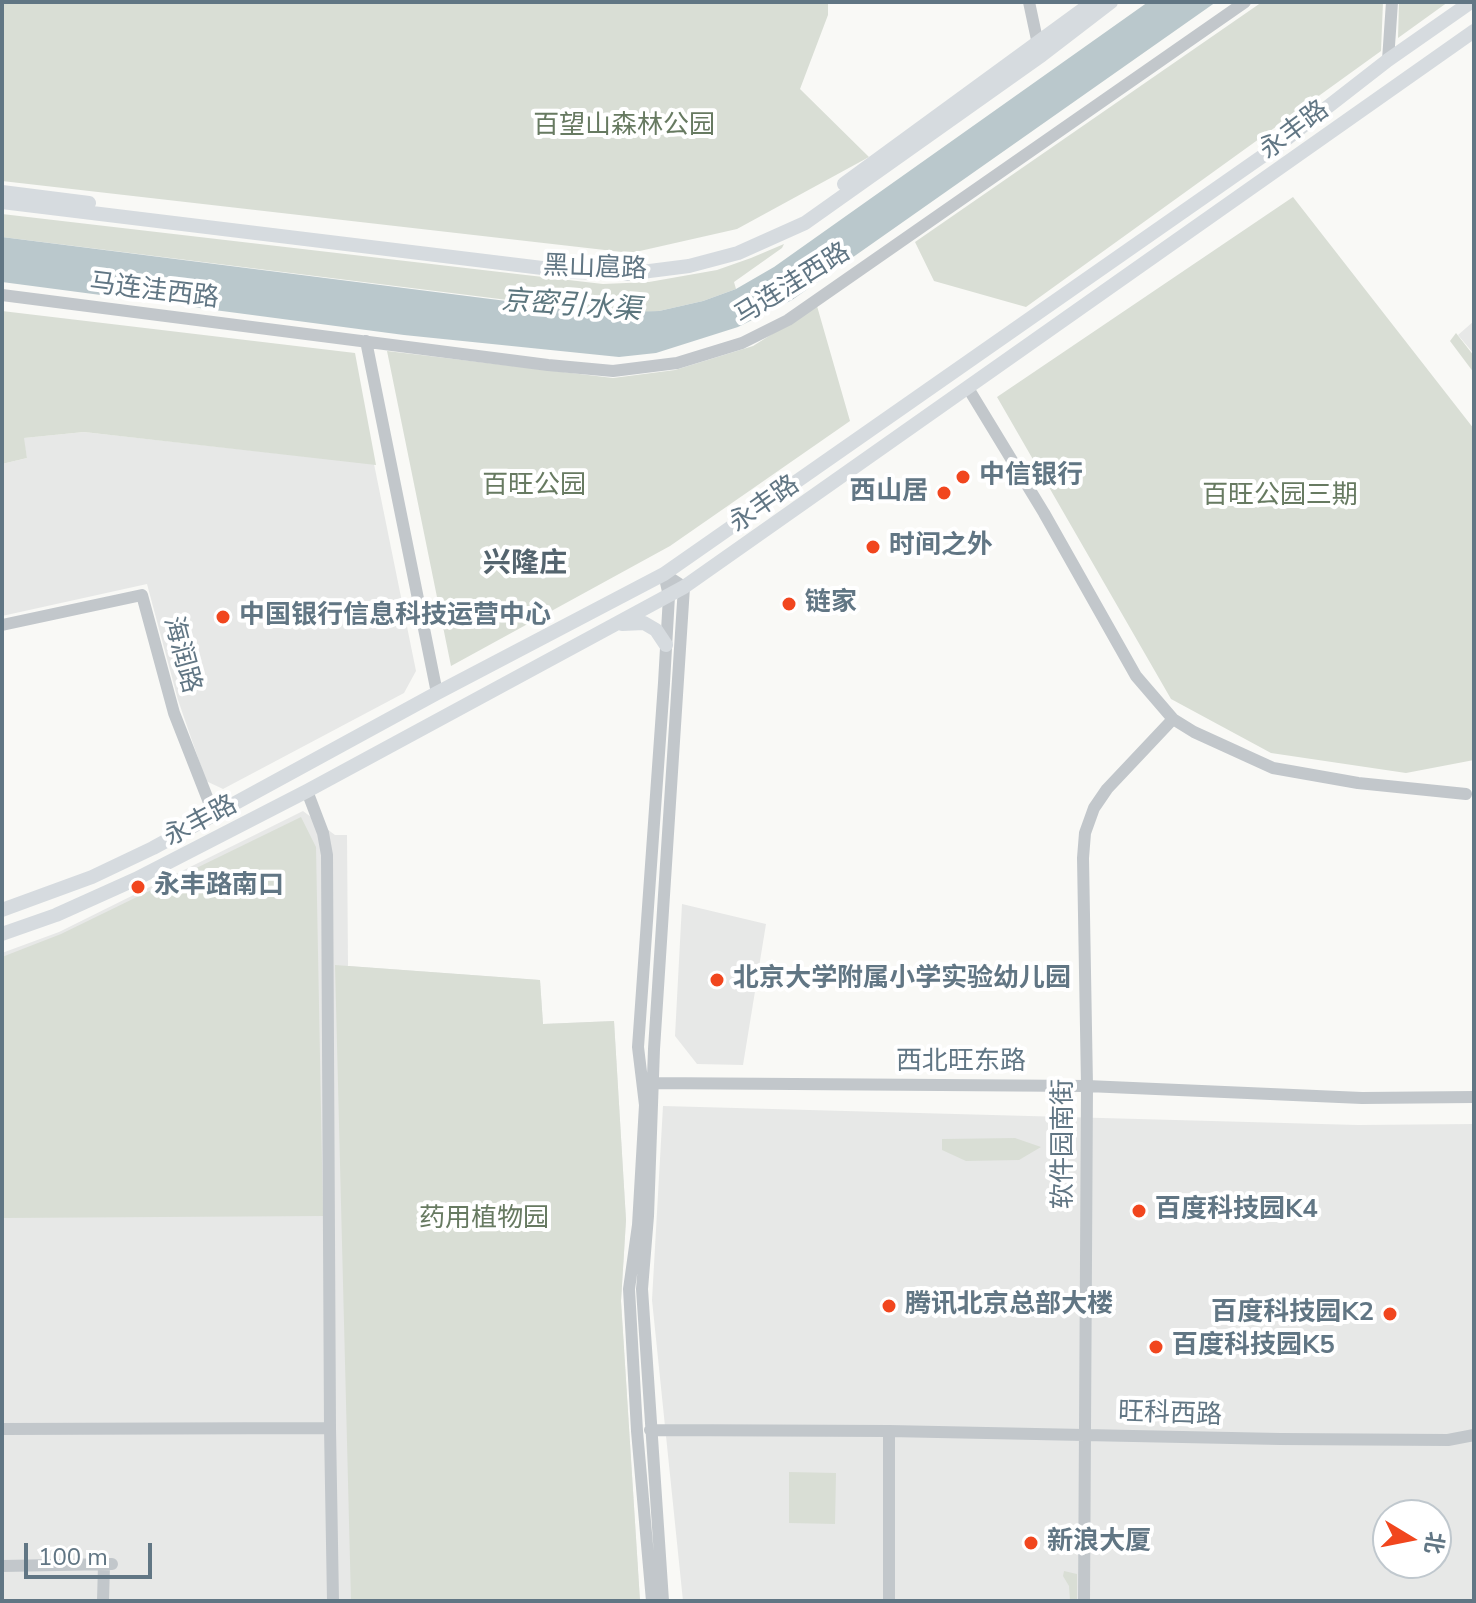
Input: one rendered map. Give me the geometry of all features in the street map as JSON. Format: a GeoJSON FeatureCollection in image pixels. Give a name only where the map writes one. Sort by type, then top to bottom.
{"type":"FeatureCollection","features":[{"type":"Feature","properties":{"kind":"main road","name":"黑山扈路"},"geometry":{"type":"LineString","coordinates":[[2,202],[575,272],[626,274],[668,270],[738,253],[805,223],[1039,50],[1093,2]]}},
{"type":"Feature","properties":{"kind":"main road","name":"黑山扈路"},"geometry":{"type":"LineString","coordinates":[[2,192],[574,262],[632,264],[672,259],[725,248],[800,216],[1111,2]]}},
{"type":"Feature","properties":{"kind":"main road","name":"永丰路"},"geometry":{"type":"LineString","coordinates":[[2,910],[92,877],[664,574],[1277,146],[1388,60],[1471,2]]}},
{"type":"Feature","properties":{"kind":"main road","name":"永丰路"},"geometry":{"type":"LineString","coordinates":[[2,934],[90,900],[307,791],[684,587],[1474,31]]}},
{"type":"Feature","properties":{"kind":"main road"},"geometry":{"type":"LineString","coordinates":[[1277,146],[1281,156],[1289,162]]}},
{"type":"Feature","properties":{"kind":"main road"},"geometry":{"type":"LineString","coordinates":[[1255,161],[1263,167],[1266,179]]}},
{"type":"Feature","properties":{"kind":"main road"},"geometry":{"type":"LineString","coordinates":[[610,626],[644,623],[656,630],[666,645]]}},
{"type":"Feature","properties":{"kind":"street"},"geometry":{"type":"LineString","coordinates":[[1029,2],[1039,50]]}},
{"type":"Feature","properties":{"kind":"street","name":"马连洼西路"},"geometry":{"type":"LineString","coordinates":[[2,295],[613,371],[677,363],[742,343],[788,320],[1245,2]]}},
{"type":"Feature","properties":{"kind":"street"},"geometry":{"type":"LineString","coordinates":[[1388,60],[1392,2]]}},
{"type":"Feature","properties":{"kind":"street"},"geometry":{"type":"LineString","coordinates":[[366,341],[437,693]]}},
{"type":"Feature","properties":{"kind":"street"},"geometry":{"type":"LineString","coordinates":[[968,388],[1044,513],[1136,676],[1173,719],[1194,732],[1273,768],[1358,783],[1466,794]]}},
{"type":"Feature","properties":{"kind":"street"},"geometry":{"type":"LineString","coordinates":[[652,1601],[637,1431],[629,1289],[638,1225],[684,587],[664,574]]}},
{"type":"Feature","properties":{"kind":"street"},"geometry":{"type":"LineString","coordinates":[[663,1601],[642,1289],[647,1083],[638,1047],[669,596],[664,574]]}},
{"type":"Feature","properties":{"kind":"street","name":"海润路"},"geometry":{"type":"LineString","coordinates":[[2,625],[142,595],[174,713],[214,815]]}},
{"type":"Feature","properties":{"kind":"street","name":"软件园南街"},"geometry":{"type":"LineString","coordinates":[[1084,1601],[1085,833],[1094,808],[1107,789],[1173,719]]}},
{"type":"Feature","properties":{"kind":"street"},"geometry":{"type":"LineString","coordinates":[[307,791],[323,833],[327,855],[333,1601]]}},
{"type":"Feature","properties":{"kind":"street","name":"西北旺东路"},"geometry":{"type":"LineString","coordinates":[[647,1083],[1087,1086],[1362,1098],[1474,1097]]}},
{"type":"Feature","properties":{"kind":"street"},"geometry":{"type":"LineString","coordinates":[[2,1429],[330,1428]]}},
{"type":"Feature","properties":{"kind":"street","name":"旺科西路"},"geometry":{"type":"LineString","coordinates":[[650,1430],[1448,1440]]}},
{"type":"Feature","properties":{"kind":"street"},"geometry":{"type":"LineString","coordinates":[[889,1431],[889,1601]]}},
{"type":"Feature","properties":{"kind":"street"},"geometry":{"type":"LineString","coordinates":[[1448,1440],[1474,1435]]}},
{"type":"Feature","properties":{"kind":"street"},"geometry":{"type":"LineString","coordinates":[[1448,1440],[1474,1445]]}},
{"type":"Feature","properties":{"kind":"street"},"geometry":{"type":"LineString","coordinates":[[2,1566],[108,1564],[103,1601]]}},
{"type":"Feature","properties":{"kind":"shaded area"},"geometry":{"type":"Polygon","coordinates":[[[1148,2],[1216,2],[792,300],[738,327],[656,353],[619,357],[404,335],[2,282],[2,237],[601,313],[659,311],[703,301],[736,289],[774,267],[1148,2]]]}},
{"type":"Feature","properties":{"kind":"shaded area"},"geometry":{"type":"Polygon","coordinates":[[[1474,321],[1474,354],[1458,335],[1474,321]]]}},
{"type":"Feature","properties":{"kind":"shaded area"},"geometry":{"type":"Polygon","coordinates":[[[84,432],[374,464],[416,671],[404,693],[223,789],[206,781],[178,700],[147,584],[2,616],[2,464],[27,458],[23,438],[84,432]]]}},
{"type":"Feature","properties":{"kind":"shaded area"},"geometry":{"type":"Polygon","coordinates":[[[303,811],[335,835],[347,835],[348,966],[540,980],[543,1024],[614,1021],[626,1220],[621,1301],[640,1601],[2,1601],[2,953],[59,932],[303,811]]]}},
{"type":"Feature","properties":{"kind":"shaded area","name":"北京大学附属小学实验幼儿园"},"geometry":{"type":"Polygon","coordinates":[[[682,904],[766,924],[743,1065],[697,1064],[675,1036],[682,904]]]}},
{"type":"Feature","properties":{"kind":"shaded area"},"geometry":{"type":"Polygon","coordinates":[[[663,1106],[1358,1125],[1474,1124],[1474,1601],[683,1601],[652,1300],[663,1106]]]}},
{"type":"Feature","properties":{"kind":"green space","name":"百望山森林公园"},"geometry":{"type":"Polygon","coordinates":[[[2,2],[828,2],[828,15],[800,89],[869,157],[737,229],[631,253],[2,181],[2,2]]]}},
{"type":"Feature","properties":{"kind":"green space"},"geometry":{"type":"Polygon","coordinates":[[[1262,2],[1383,2],[1381,51],[1026,307],[934,281],[915,242],[1262,2]]]}},
{"type":"Feature","properties":{"kind":"green space"},"geometry":{"type":"Polygon","coordinates":[[[1399,2],[1448,2],[1398,38],[1399,2]]]}},
{"type":"Feature","properties":{"kind":"green space","name":"百旺公园三期"},"geometry":{"type":"Polygon","coordinates":[[[1293,197],[1474,429],[1474,760],[1406,773],[1271,753],[1171,699],[997,397],[1293,197]]]}},
{"type":"Feature","properties":{"kind":"green space"},"geometry":{"type":"Polygon","coordinates":[[[2,214],[603,284],[649,282],[717,270],[784,244],[734,282],[736,289],[703,301],[659,311],[620,314],[2,237],[2,214]]]}},
{"type":"Feature","properties":{"kind":"green space","name":"百旺公园"},"geometry":{"type":"Polygon","coordinates":[[[817,306],[850,421],[670,546],[451,666],[387,351],[613,378],[675,370],[753,346],[817,306]]]}},
{"type":"Feature","properties":{"kind":"green space"},"geometry":{"type":"Polygon","coordinates":[[[2,311],[355,353],[376,465],[84,432],[24,438],[27,458],[2,464],[2,311]]]}},
{"type":"Feature","properties":{"kind":"green space"},"geometry":{"type":"Polygon","coordinates":[[[1456,333],[1474,356],[1474,373],[1450,341],[1456,333]]]}},
{"type":"Feature","properties":{"kind":"green space"},"geometry":{"type":"Polygon","coordinates":[[[301,817],[316,847],[323,1216],[2,1218],[2,957],[61,934],[301,817]]]}},
{"type":"Feature","properties":{"kind":"green space","name":"药用植物园"},"geometry":{"type":"Polygon","coordinates":[[[335,965],[540,980],[543,1024],[614,1021],[626,1220],[621,1301],[640,1601],[351,1601],[335,965]]]}},
{"type":"Feature","properties":{"kind":"green space"},"geometry":{"type":"Polygon","coordinates":[[[1015,1138],[1041,1147],[1019,1160],[966,1161],[942,1150],[942,1139],[1015,1138]]]}},
{"type":"Feature","properties":{"kind":"green space"},"geometry":{"type":"Polygon","coordinates":[[[789,1472],[836,1473],[835,1524],[789,1523],[789,1472]]]}},
{"type":"Feature","properties":{"kind":"green space"},"geometry":{"type":"Polygon","coordinates":[[[1064,1571],[1077,1574],[1077,1601],[1070,1601],[1064,1571]]]}},
{"type":"Feature","properties":{"kind":"place","name":"中信银行"},"geometry":{"type":"Point","coordinates":[963,477]}},
{"type":"Feature","properties":{"kind":"place","name":"西山居"},"geometry":{"type":"Point","coordinates":[944,493]}},
{"type":"Feature","properties":{"kind":"place","name":"时间之外"},"geometry":{"type":"Point","coordinates":[873,547]}},
{"type":"Feature","properties":{"kind":"place","name":"链家"},"geometry":{"type":"Point","coordinates":[789,604]}},
{"type":"Feature","properties":{"kind":"place","name":"中国银行信息科技运营中心"},"geometry":{"type":"Point","coordinates":[223,617]}},
{"type":"Feature","properties":{"kind":"place","name":"永丰路南口"},"geometry":{"type":"Point","coordinates":[138,887]}},
{"type":"Feature","properties":{"kind":"place","name":"北京大学附属小学实验幼儿园"},"geometry":{"type":"Point","coordinates":[717,980]}},
{"type":"Feature","properties":{"kind":"place","name":"百度科技园K4"},"geometry":{"type":"Point","coordinates":[1139,1211]}},
{"type":"Feature","properties":{"kind":"place","name":"腾讯北京总部大楼"},"geometry":{"type":"Point","coordinates":[889,1306]}},
{"type":"Feature","properties":{"kind":"place","name":"百度科技园K2"},"geometry":{"type":"Point","coordinates":[1390,1314]}},
{"type":"Feature","properties":{"kind":"place","name":"百度科技园K5"},"geometry":{"type":"Point","coordinates":[1156,1347]}},
{"type":"Feature","properties":{"kind":"place","name":"新浪大厦"},"geometry":{"type":"Point","coordinates":[1031,1543]}},
{"type":"Feature","properties":{"kind":"district","name":"兴隆庄"},"geometry":{"type":"Point","coordinates":[525,565]}},
{"type":"Feature","properties":{"kind":"water label","name":"京密引水渠"},"geometry":{"type":"Point","coordinates":[571,307]}}]}
